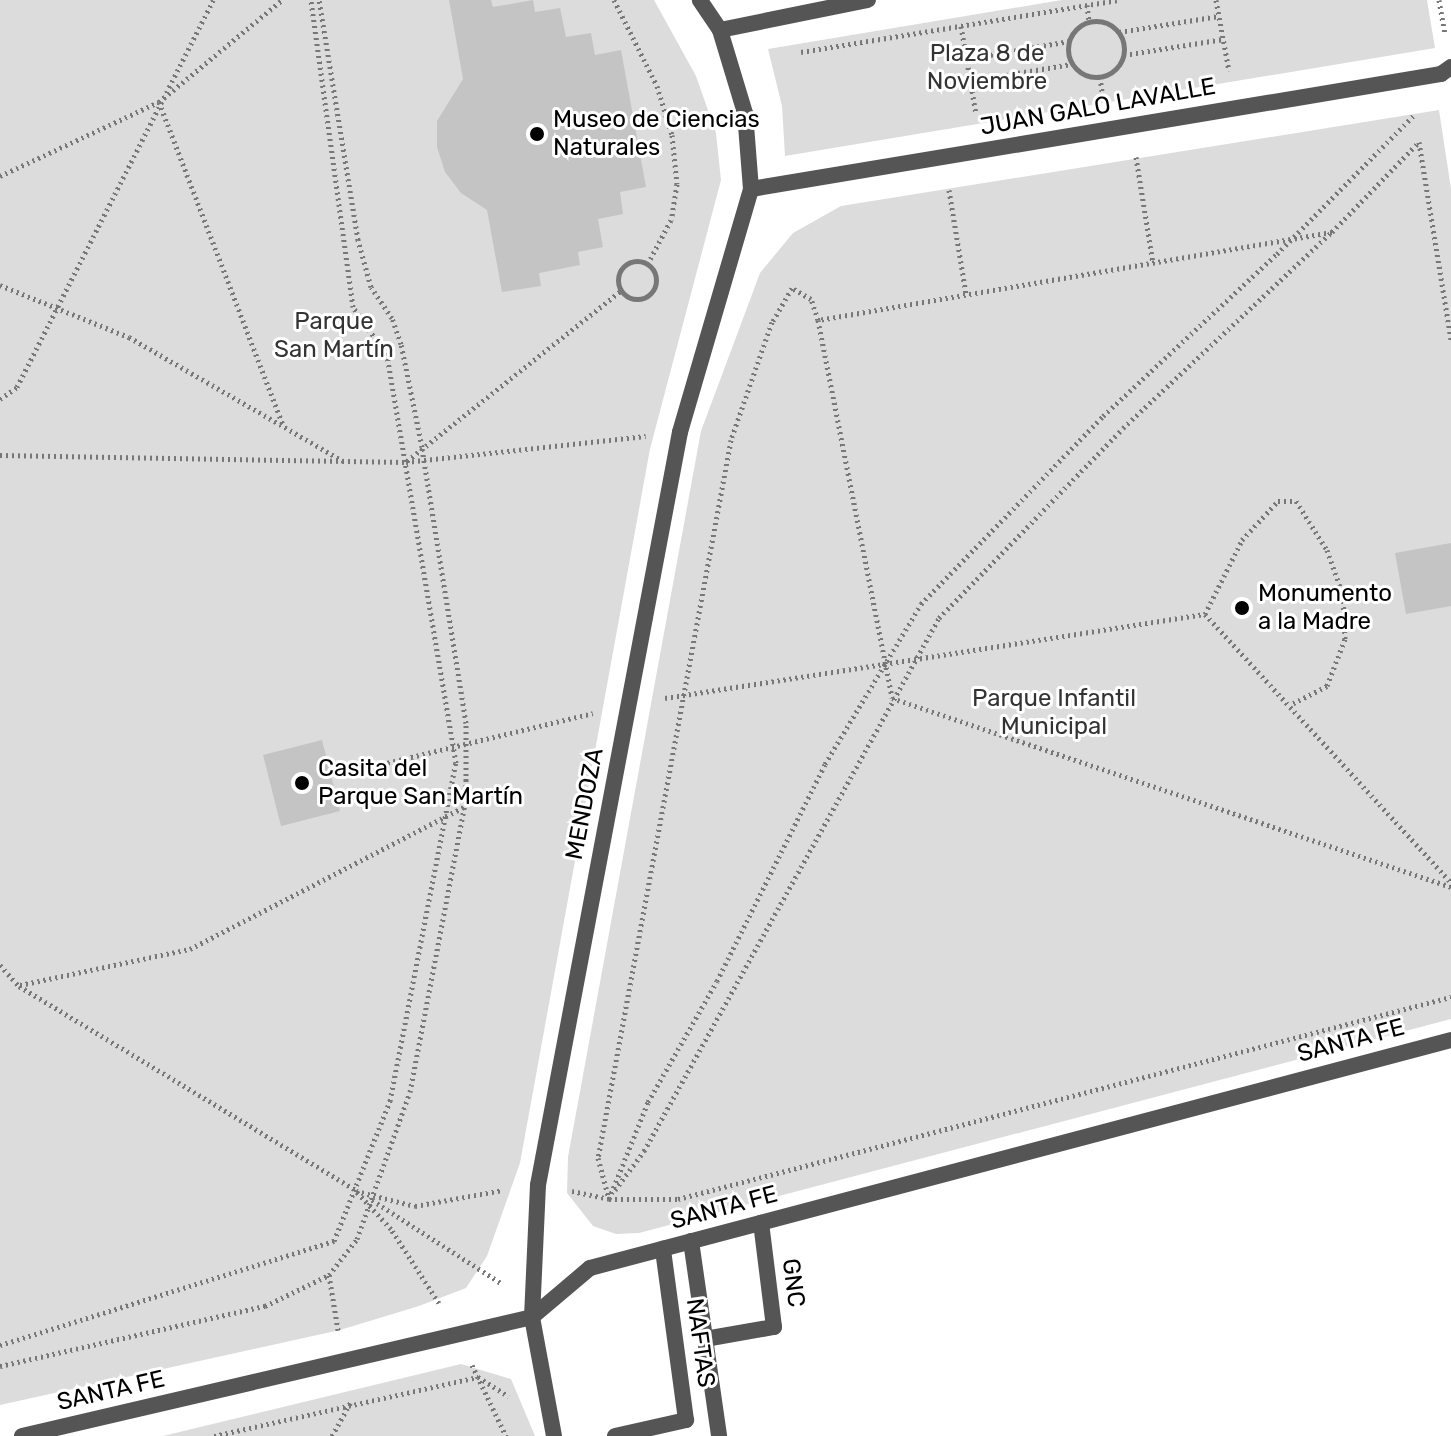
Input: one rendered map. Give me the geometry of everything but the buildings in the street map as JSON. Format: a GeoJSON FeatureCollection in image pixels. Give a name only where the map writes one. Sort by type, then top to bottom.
{"type":"FeatureCollection","features":[{"type":"Feature","properties":{"kind":"street"},"geometry":{"type":"LineString","coordinates":[[700,0],[720,30],[745,113],[751,189]]}},
{"type":"Feature","properties":{"kind":"street"},"geometry":{"type":"LineString","coordinates":[[720,30],[868,0]]}},
{"type":"Feature","properties":{"kind":"street","name":"JUAN GALO LAVALLE"},"geometry":{"type":"LineString","coordinates":[[751,189],[1446,71]]}},
{"type":"Feature","properties":{"kind":"street","name":"MENDOZA"},"geometry":{"type":"LineString","coordinates":[[554,1436],[532,1310],[538,1185],[680,432],[751,189]]}},
{"type":"Feature","properties":{"kind":"street","name":"SANTA FE"},"geometry":{"type":"LineString","coordinates":[[22,1436],[460,1336],[532,1310],[590,1268],[1451,1040]]}},
{"type":"Feature","properties":{"kind":"street","name":"GNC"},"geometry":{"type":"LineString","coordinates":[[705,1339],[774,1327],[761,1223]]}},
{"type":"Feature","properties":{"kind":"street"},"geometry":{"type":"LineString","coordinates":[[691,1241],[719,1436]]}},
{"type":"Feature","properties":{"kind":"street","name":"NAFTAS"},"geometry":{"type":"LineString","coordinates":[[615,1436],[686,1420],[663,1249]]}},
{"type":"Feature","properties":{"kind":"path"},"geometry":{"type":"LineString","coordinates":[[0,399],[17,387],[213,0]]}},
{"type":"Feature","properties":{"kind":"path"},"geometry":{"type":"LineString","coordinates":[[0,176],[159,102],[282,0]]}},
{"type":"Feature","properties":{"kind":"path"},"geometry":{"type":"LineString","coordinates":[[0,1345],[321,1248],[334,1241],[390,1101],[456,763],[387,355],[353,307],[311,0]]}},
{"type":"Feature","properties":{"kind":"path"},"geometry":{"type":"LineString","coordinates":[[0,1366],[265,1306],[329,1275],[357,1239],[410,1092],[465,807],[466,744],[422,447],[401,344],[392,318],[371,287],[358,240],[319,0]]}},
{"type":"Feature","properties":{"kind":"path"},"geometry":{"type":"LineString","coordinates":[[614,0],[657,86],[672,135],[677,184],[671,220],[648,263]]}},
{"type":"Feature","properties":{"kind":"path"},"geometry":{"type":"LineString","coordinates":[[788,55],[1117,0]]}},
{"type":"Feature","properties":{"kind":"path"},"geometry":{"type":"LineString","coordinates":[[1216,0],[1229,71]]}},
{"type":"Feature","properties":{"kind":"path"},"geometry":{"type":"LineString","coordinates":[[609,1199],[648,1102],[717,981],[825,764],[932,593],[1103,416],[1292,239],[1436,93],[1446,71],[1439,0]]}},
{"type":"Feature","properties":{"kind":"path"},"geometry":{"type":"LineString","coordinates":[[1087,5],[1089,22]]}},
{"type":"Feature","properties":{"kind":"path"},"geometry":{"type":"LineString","coordinates":[[1119,32],[1219,16]]}},
{"type":"Feature","properties":{"kind":"path"},"geometry":{"type":"LineString","coordinates":[[967,59],[1069,41],[1089,22],[1109,24],[1119,32],[1124,55],[1112,73],[1100,77],[1085,75],[1072,64],[1069,41]]}},
{"type":"Feature","properties":{"kind":"path"},"geometry":{"type":"LineString","coordinates":[[961,26],[976,114]]}},
{"type":"Feature","properties":{"kind":"path"},"geometry":{"type":"LineString","coordinates":[[1124,55],[1224,39]]}},
{"type":"Feature","properties":{"kind":"path"},"geometry":{"type":"LineString","coordinates":[[971,81],[1072,64]]}},
{"type":"Feature","properties":{"kind":"path"},"geometry":{"type":"LineString","coordinates":[[1100,77],[1102,92]]}},
{"type":"Feature","properties":{"kind":"path"},"geometry":{"type":"LineString","coordinates":[[159,102],[283,426]]}},
{"type":"Feature","properties":{"kind":"path"},"geometry":{"type":"LineString","coordinates":[[1131,125],[1153,263]]}},
{"type":"Feature","properties":{"kind":"path"},"geometry":{"type":"LineString","coordinates":[[609,1199],[644,1151],[939,618],[1123,428],[1332,232],[1419,142],[1451,339]]}},
{"type":"Feature","properties":{"kind":"path"},"geometry":{"type":"LineString","coordinates":[[944,157],[966,294]]}},
{"type":"Feature","properties":{"kind":"path"},"geometry":{"type":"LineString","coordinates":[[818,320],[1332,232]]}},
{"type":"Feature","properties":{"kind":"path"},"geometry":{"type":"LineString","coordinates":[[633,260],[648,263],[657,279],[652,292],[634,299],[621,291],[617,282],[623,266],[633,260]]}},
{"type":"Feature","properties":{"kind":"path"},"geometry":{"type":"LineString","coordinates":[[0,285],[129,337],[344,461]]}},
{"type":"Feature","properties":{"kind":"path"},"geometry":{"type":"LineString","coordinates":[[609,1199],[598,1158],[731,440],[772,322],[792,288],[811,299],[818,320],[892,698]]}},
{"type":"Feature","properties":{"kind":"path"},"geometry":{"type":"LineString","coordinates":[[406,462],[621,291]]}},
{"type":"Feature","properties":{"kind":"path"},"geometry":{"type":"LineString","coordinates":[[0,455],[406,462],[680,432]]}},
{"type":"Feature","properties":{"kind":"path"},"geometry":{"type":"LineString","coordinates":[[1205,614],[1242,540],[1278,501],[1296,501],[1327,550],[1343,595],[1345,639],[1327,686],[1292,704]]}},
{"type":"Feature","properties":{"kind":"path"},"geometry":{"type":"LineString","coordinates":[[341,774],[629,704],[1205,614]]}},
{"type":"Feature","properties":{"kind":"path"},"geometry":{"type":"LineString","coordinates":[[1205,614],[1292,704],[1451,885]]}},
{"type":"Feature","properties":{"kind":"path"},"geometry":{"type":"LineString","coordinates":[[892,698],[1451,885]]}},
{"type":"Feature","properties":{"kind":"path"},"geometry":{"type":"LineString","coordinates":[[19,986],[190,949],[465,807]]}},
{"type":"Feature","properties":{"kind":"path"},"geometry":{"type":"LineString","coordinates":[[0,965],[19,986],[373,1200],[532,1310]]}},
{"type":"Feature","properties":{"kind":"path"},"geometry":{"type":"LineString","coordinates":[[356,1191],[373,1200],[415,1206],[538,1185],[609,1199],[678,1199],[1451,997]]}},
{"type":"Feature","properties":{"kind":"path"},"geometry":{"type":"LineString","coordinates":[[373,1200],[460,1336],[506,1436]]}},
{"type":"Feature","properties":{"kind":"path"},"geometry":{"type":"LineString","coordinates":[[214,1436],[478,1377],[509,1393],[511,1408]]}},
{"type":"Feature","properties":{"kind":"green space","name":"Parque San Martín"},"geometry":{"type":"Polygon","coordinates":[[[0,0],[654,0],[696,76],[716,133],[721,180],[650,449],[520,1163],[487,1256],[466,1288],[419,1306],[340,1330],[0,1405],[0,0]]]}},
{"type":"Feature","properties":{"kind":"green space","name":"Plaza 8 de Noviembre"},"geometry":{"type":"Polygon","coordinates":[[[1062,0],[1427,0],[1435,48],[785,156],[782,106],[768,49],[1062,0]]]}},
{"type":"Feature","properties":{"kind":"green space","name":"Parque Infantil Municipal"},"geometry":{"type":"Polygon","coordinates":[[[1439,110],[1451,189],[1451,1019],[639,1233],[616,1234],[593,1226],[567,1193],[568,1157],[701,431],[760,273],[793,233],[841,206],[1439,110]]]}},
{"type":"Feature","properties":{"kind":"green space"},"geometry":{"type":"Polygon","coordinates":[[[461,1364],[511,1379],[535,1436],[163,1436],[461,1364]]]}},
{"type":"Feature","properties":{"kind":"place","name":"Museo de Ciencias Naturales"},"geometry":{"type":"Point","coordinates":[537,134]}},
{"type":"Feature","properties":{"kind":"place","name":"Monumento a la Madre"},"geometry":{"type":"Point","coordinates":[1242,608]}},
{"type":"Feature","properties":{"kind":"place","name":"Casita del Parque San Martín"},"geometry":{"type":"Point","coordinates":[302,783]}}]}
